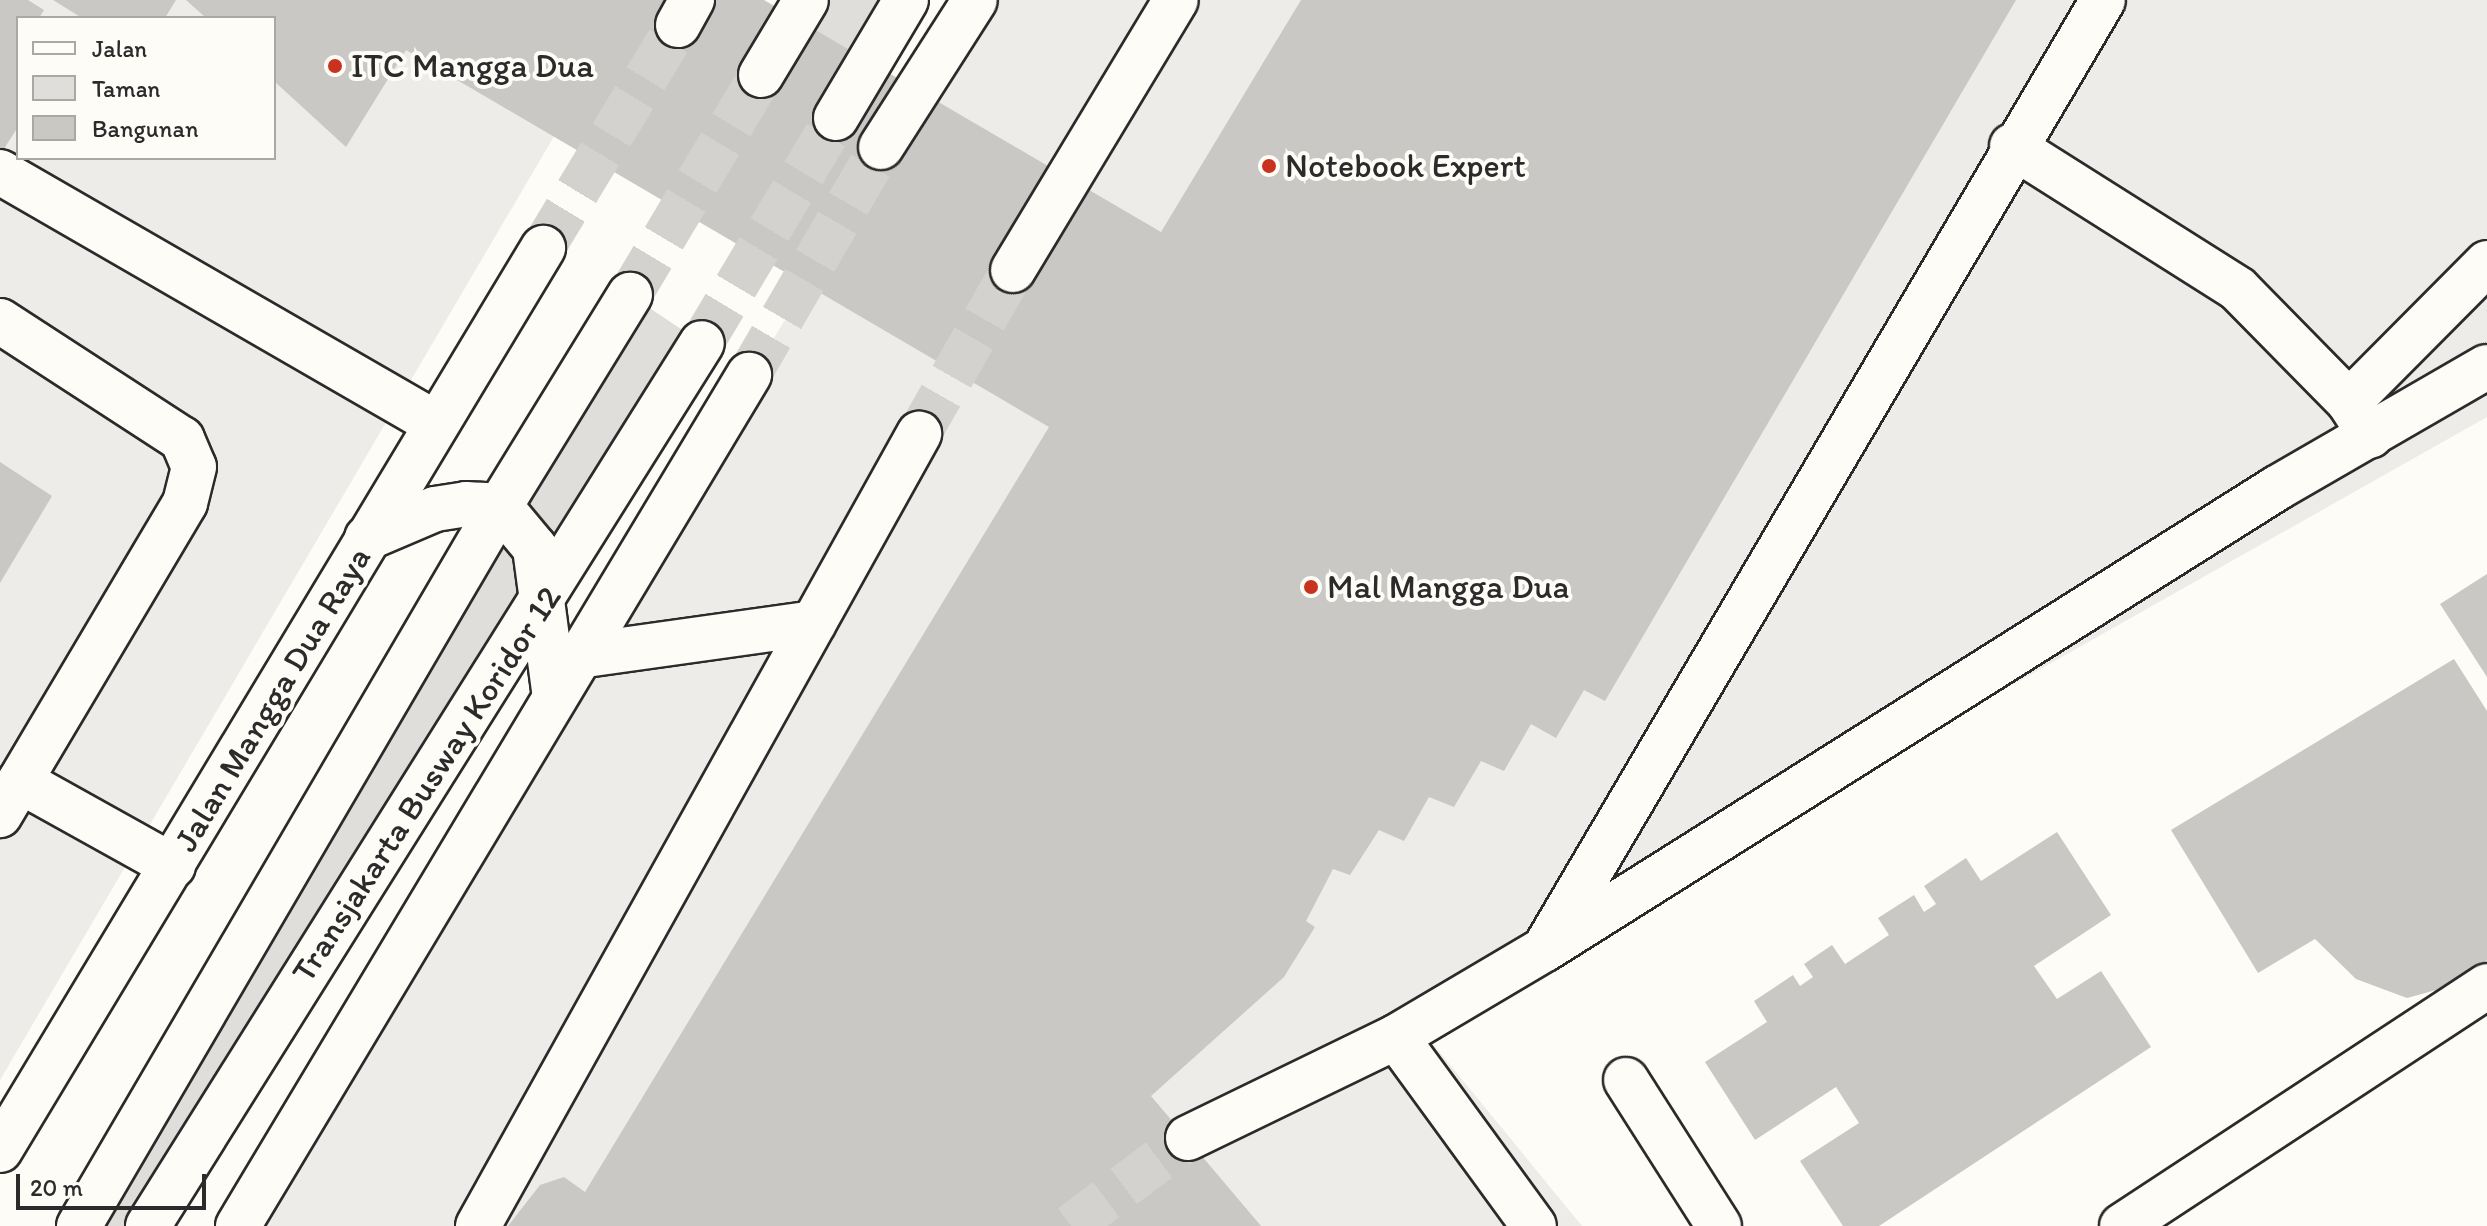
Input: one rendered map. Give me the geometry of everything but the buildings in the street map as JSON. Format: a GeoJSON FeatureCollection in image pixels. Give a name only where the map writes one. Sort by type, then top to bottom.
{"type":"FeatureCollection","features":[{"type":"Feature","properties":{"kind":"main road"},"geometry":{"type":"LineString","coordinates":[[761,75],[806,0]]}},
{"type":"Feature","properties":{"kind":"main road"},"geometry":{"type":"LineString","coordinates":[[836,118],[906,0]]}},
{"type":"Feature","properties":{"kind":"main road"},"geometry":{"type":"LineString","coordinates":[[881,147],[975,0]]}},
{"type":"Feature","properties":{"kind":"main road"},"geometry":{"type":"LineString","coordinates":[[1013,270],[1176,0]]}},
{"type":"Feature","properties":{"kind":"main road"},"geometry":{"type":"LineString","coordinates":[[1545,949],[2012,146],[2103,0]]}},
{"type":"Feature","properties":{"kind":"main road"},"geometry":{"type":"LineString","coordinates":[[2012,146],[2238,289],[2360,419]]}},
{"type":"Feature","properties":{"kind":"main road"},"geometry":{"type":"LineString","coordinates":[[0,172],[435,423]]}},
{"type":"Feature","properties":{"kind":"main road","name":"Jalan Mangga Dua Raya"},"geometry":{"type":"LineString","coordinates":[[0,1150],[543,248]]}},
{"type":"Feature","properties":{"kind":"main road"},"geometry":{"type":"LineString","coordinates":[[1188,1138],[1396,1037],[1545,949],[2277,488],[2360,419],[2487,263]]}},
{"type":"Feature","properties":{"kind":"main road"},"geometry":{"type":"LineString","coordinates":[[79,1226],[500,506],[630,295]]}},
{"type":"Feature","properties":{"kind":"main road"},"geometry":{"type":"LineString","coordinates":[[0,321],[182,439],[194,467],[185,503],[10,798],[173,866]]}},
{"type":"Feature","properties":{"kind":"main road","name":"Transjakarta Busway Koridor 12"},"geometry":{"type":"LineString","coordinates":[[148,1226],[383,847],[545,598],[702,343]]}},
{"type":"Feature","properties":{"kind":"main road"},"geometry":{"type":"LineString","coordinates":[[2360,419],[2487,367]]}},
{"type":"Feature","properties":{"kind":"main road"},"geometry":{"type":"LineString","coordinates":[[249,1222],[579,656],[749,375]]}},
{"type":"Feature","properties":{"kind":"main road"},"geometry":{"type":"LineString","coordinates":[[478,1226],[919,434]]}},
{"type":"Feature","properties":{"kind":"main road"},"geometry":{"type":"LineString","coordinates":[[367,538],[435,509],[466,504],[500,506],[522,525],[535,548],[545,598],[555,697]]}},
{"type":"Feature","properties":{"kind":"main road"},"geometry":{"type":"LineString","coordinates":[[579,656],[814,623]]}},
{"type":"Feature","properties":{"kind":"main road"},"geometry":{"type":"LineString","coordinates":[[2122,1226],[2487,986]]}},
{"type":"Feature","properties":{"kind":"main road"},"geometry":{"type":"LineString","coordinates":[[1396,1037],[1534,1226]]}},
{"type":"Feature","properties":{"kind":"main road"},"geometry":{"type":"LineString","coordinates":[[1626,1080],[1719,1226]]}},
{"type":"Feature","properties":{"kind":"shaded area"},"geometry":{"type":"Polygon","coordinates":[[[0,0],[634,0],[0,1080],[0,0]]]}},
{"type":"Feature","properties":{"kind":"shaded area"},"geometry":{"type":"Polygon","coordinates":[[[981,0],[2487,0],[2487,417],[1415,1022],[1582,1226],[230,1226],[981,0]]]}},
{"type":"Feature","properties":{"kind":"green space"},"geometry":{"type":"Polygon","coordinates":[[[806,0],[906,0],[836,118],[806,0]]]}},
{"type":"Feature","properties":{"kind":"green space"},"geometry":{"type":"Polygon","coordinates":[[[630,295],[702,343],[154,1226],[76,1226],[630,295]]]}},
{"type":"Feature","properties":{"kind":"tunnel"},"geometry":{"type":"LineString","coordinates":[[543,248],[678,25]]}},
{"type":"Feature","properties":{"kind":"tunnel"},"geometry":{"type":"LineString","coordinates":[[630,295],[761,75]]}},
{"type":"Feature","properties":{"kind":"tunnel"},"geometry":{"type":"LineString","coordinates":[[702,343],[836,118]]}},
{"type":"Feature","properties":{"kind":"tunnel"},"geometry":{"type":"LineString","coordinates":[[749,375],[881,147]]}},
{"type":"Feature","properties":{"kind":"tunnel"},"geometry":{"type":"LineString","coordinates":[[919,434],[1013,270]]}},
{"type":"Feature","properties":{"kind":"tunnel"},"geometry":{"type":"LineString","coordinates":[[1071,1226],[1188,1138]]}},
{"type":"Feature","properties":{"kind":"place","name":"ITC Mangga Dua"},"geometry":{"type":"Point","coordinates":[335,66]}},
{"type":"Feature","properties":{"kind":"place","name":"Notebook Expert"},"geometry":{"type":"Point","coordinates":[1269,166]}},
{"type":"Feature","properties":{"kind":"place","name":"Mal Mangga Dua"},"geometry":{"type":"Point","coordinates":[1311,587]}}]}
